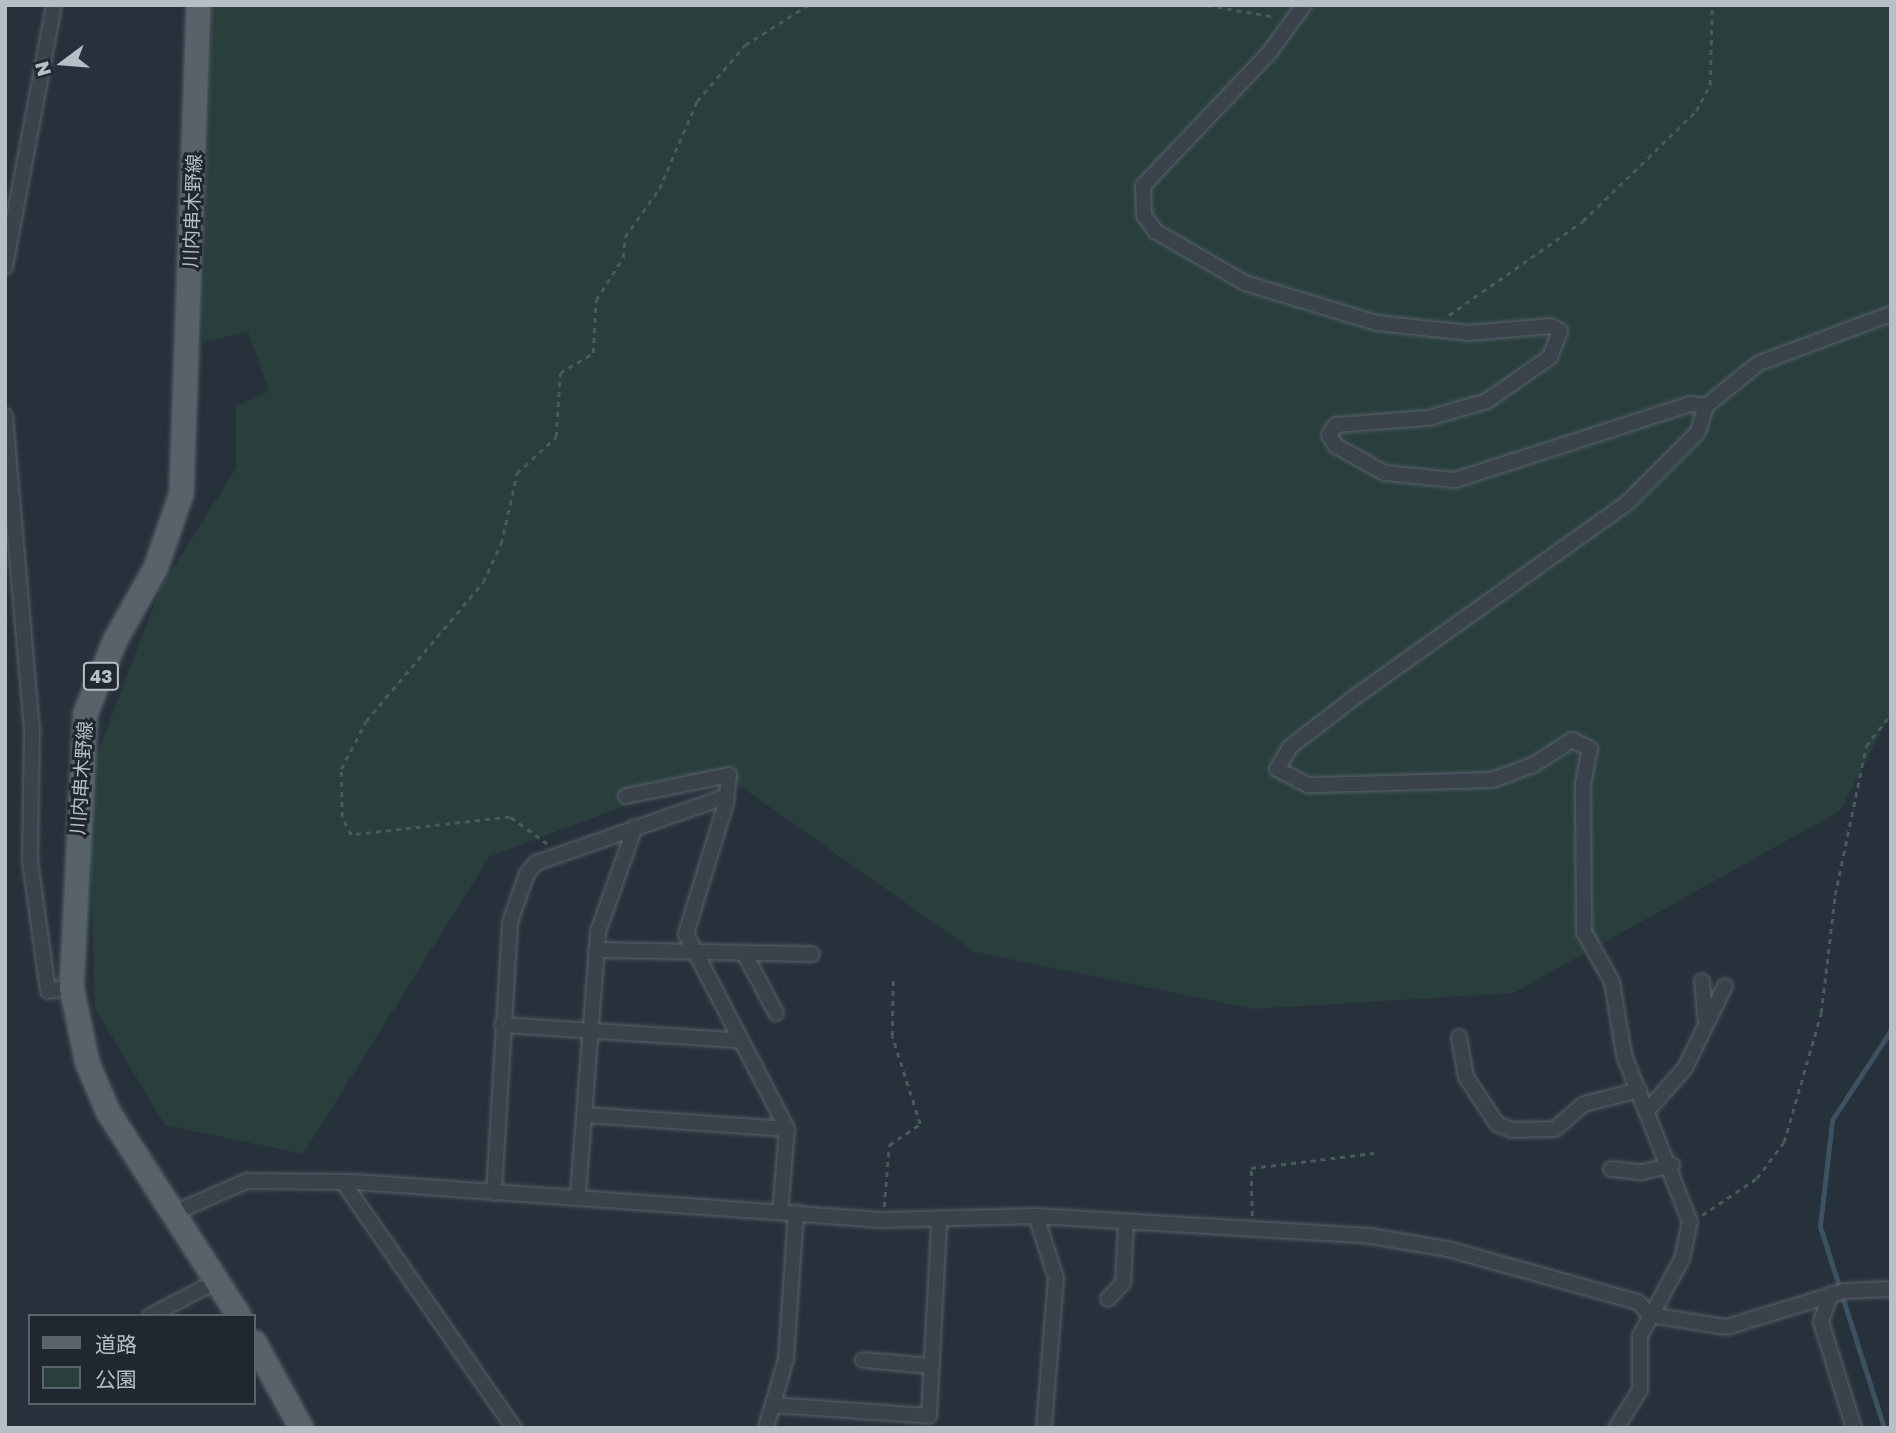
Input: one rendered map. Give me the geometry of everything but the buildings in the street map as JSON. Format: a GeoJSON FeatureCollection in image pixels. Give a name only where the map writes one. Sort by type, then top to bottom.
{"type":"FeatureCollection","features":[{"type":"Feature","properties":{"kind":"main road","name":"川内串木野線"},"geometry":{"type":"LineString","coordinates":[[198,5],[181,493],[155,568],[115,639],[85,713],[71,988],[87,1063],[108,1112],[176,1212],[238,1314]]}},
{"type":"Feature","properties":{"kind":"main road"},"geometry":{"type":"LineString","coordinates":[[256,1346],[301,1428]]}},
{"type":"Feature","properties":{"kind":"street"},"geometry":{"type":"LineString","coordinates":[[5,267],[54,5]]}},
{"type":"Feature","properties":{"kind":"street"},"geometry":{"type":"LineString","coordinates":[[1304,5],[1296,20],[1163,160],[1140,195],[1144,215],[1177,248],[1245,283],[1308,306],[1425,331],[1551,326],[1560,331],[1550,358],[1487,401],[1428,418],[1336,425],[1329,435],[1336,446],[1385,473],[1455,480],[1690,404],[1706,406]]}},
{"type":"Feature","properties":{"kind":"street"},"geometry":{"type":"LineString","coordinates":[[1616,1428],[1640,1390],[1640,1336],[1682,1259],[1690,1222],[1672,1165],[1624,1055],[1612,982],[1584,932],[1583,784],[1591,759],[1583,741],[1572,740],[1533,765],[1492,780],[1308,785],[1277,769],[1290,747],[1355,697],[1627,502],[1698,432],[1706,406],[1759,363],[1891,314]]}},
{"type":"Feature","properties":{"kind":"street"},"geometry":{"type":"LineString","coordinates":[[5,416],[32,730],[30,861],[48,991],[71,988]]}},
{"type":"Feature","properties":{"kind":"street"},"geometry":{"type":"LineString","coordinates":[[626,796],[729,775],[726,803],[691,908],[686,934],[692,956],[787,1129],[780,1212]]}},
{"type":"Feature","properties":{"kind":"street"},"geometry":{"type":"LineString","coordinates":[[494,1192],[510,922],[527,874],[561,854],[712,799],[726,803]]}},
{"type":"Feature","properties":{"kind":"street"},"geometry":{"type":"LineString","coordinates":[[578,1194],[586,1115],[596,950],[635,827]]}},
{"type":"Feature","properties":{"kind":"street"},"geometry":{"type":"LineString","coordinates":[[596,950],[692,956],[744,953],[812,954]]}},
{"type":"Feature","properties":{"kind":"street"},"geometry":{"type":"LineString","coordinates":[[744,953],[776,1013]]}},
{"type":"Feature","properties":{"kind":"street"},"geometry":{"type":"LineString","coordinates":[[1702,981],[1705,1019]]}},
{"type":"Feature","properties":{"kind":"street"},"geometry":{"type":"LineString","coordinates":[[1648,1110],[1685,1068],[1705,1019],[1725,986]]}},
{"type":"Feature","properties":{"kind":"street"},"geometry":{"type":"LineString","coordinates":[[502,1025],[590,1033],[737,1040]]}},
{"type":"Feature","properties":{"kind":"street"},"geometry":{"type":"LineString","coordinates":[[1459,1037],[1466,1077],[1497,1124],[1512,1130],[1555,1129],[1584,1104],[1639,1090]]}},
{"type":"Feature","properties":{"kind":"street"},"geometry":{"type":"LineString","coordinates":[[586,1115],[787,1129]]}},
{"type":"Feature","properties":{"kind":"street"},"geometry":{"type":"LineString","coordinates":[[1611,1169],[1642,1172],[1672,1165]]}},
{"type":"Feature","properties":{"kind":"street"},"geometry":{"type":"LineString","coordinates":[[176,1212],[247,1181],[343,1182],[494,1192],[578,1194],[882,1220],[939,1222],[1035,1216],[1370,1236],[1448,1249],[1638,1303],[1650,1315],[1727,1326],[1831,1294],[1891,1289]]}},
{"type":"Feature","properties":{"kind":"street"},"geometry":{"type":"LineString","coordinates":[[343,1182],[514,1428]]}},
{"type":"Feature","properties":{"kind":"street"},"geometry":{"type":"LineString","coordinates":[[766,1428],[786,1359],[796,1212]]}},
{"type":"Feature","properties":{"kind":"street"},"geometry":{"type":"LineString","coordinates":[[1035,1216],[1056,1278],[1044,1428]]}},
{"type":"Feature","properties":{"kind":"street"},"geometry":{"type":"LineString","coordinates":[[773,1405],[929,1416],[939,1222]]}},
{"type":"Feature","properties":{"kind":"street"},"geometry":{"type":"LineString","coordinates":[[1108,1299],[1123,1283],[1125,1222]]}},
{"type":"Feature","properties":{"kind":"street"},"geometry":{"type":"LineString","coordinates":[[154,1314],[219,1280]]}},
{"type":"Feature","properties":{"kind":"street"},"geometry":{"type":"LineString","coordinates":[[1831,1294],[1821,1322],[1854,1428]]}},
{"type":"Feature","properties":{"kind":"street"},"geometry":{"type":"LineString","coordinates":[[863,1360],[931,1366]]}},
{"type":"Feature","properties":{"kind":"path"},"geometry":{"type":"LineString","coordinates":[[561,854],[510,817],[351,835],[342,817],[341,769],[366,721],[484,582],[501,544],[517,473],[556,437],[560,373],[593,353],[600,291],[623,258],[625,237],[659,189],[697,101],[745,45],[808,5]]}},
{"type":"Feature","properties":{"kind":"path"},"geometry":{"type":"LineString","coordinates":[[1207,5],[1296,20]]}},
{"type":"Feature","properties":{"kind":"path"},"geometry":{"type":"LineString","coordinates":[[1425,331],[1551,248],[1676,134],[1710,85],[1712,5]]}},
{"type":"Feature","properties":{"kind":"path"},"geometry":{"type":"LineString","coordinates":[[1690,1222],[1757,1178],[1784,1142],[1821,1013],[1835,895],[1866,746],[1891,714]]}},
{"type":"Feature","properties":{"kind":"path"},"geometry":{"type":"LineString","coordinates":[[882,1220],[889,1144],[920,1124],[892,1037],[892,979]]}},
{"type":"Feature","properties":{"kind":"path"},"geometry":{"type":"LineString","coordinates":[[1252,1230],[1251,1168],[1374,1153]]}},
{"type":"Feature","properties":{"kind":"green space"},"geometry":{"type":"Polygon","coordinates":[[[212,5],[1891,5],[1891,713],[1840,811],[1513,993],[1254,1009],[975,952],[719,771],[490,856],[303,1154],[165,1125],[95,1008],[88,778],[160,589],[236,468],[236,406],[269,391],[248,332],[202,342],[212,5]]]}},
{"type":"Feature","properties":{"kind":"waterway"},"geometry":{"type":"LineString","coordinates":[[1884,1428],[1820,1226],[1832,1120],[1891,1030]]}}]}
